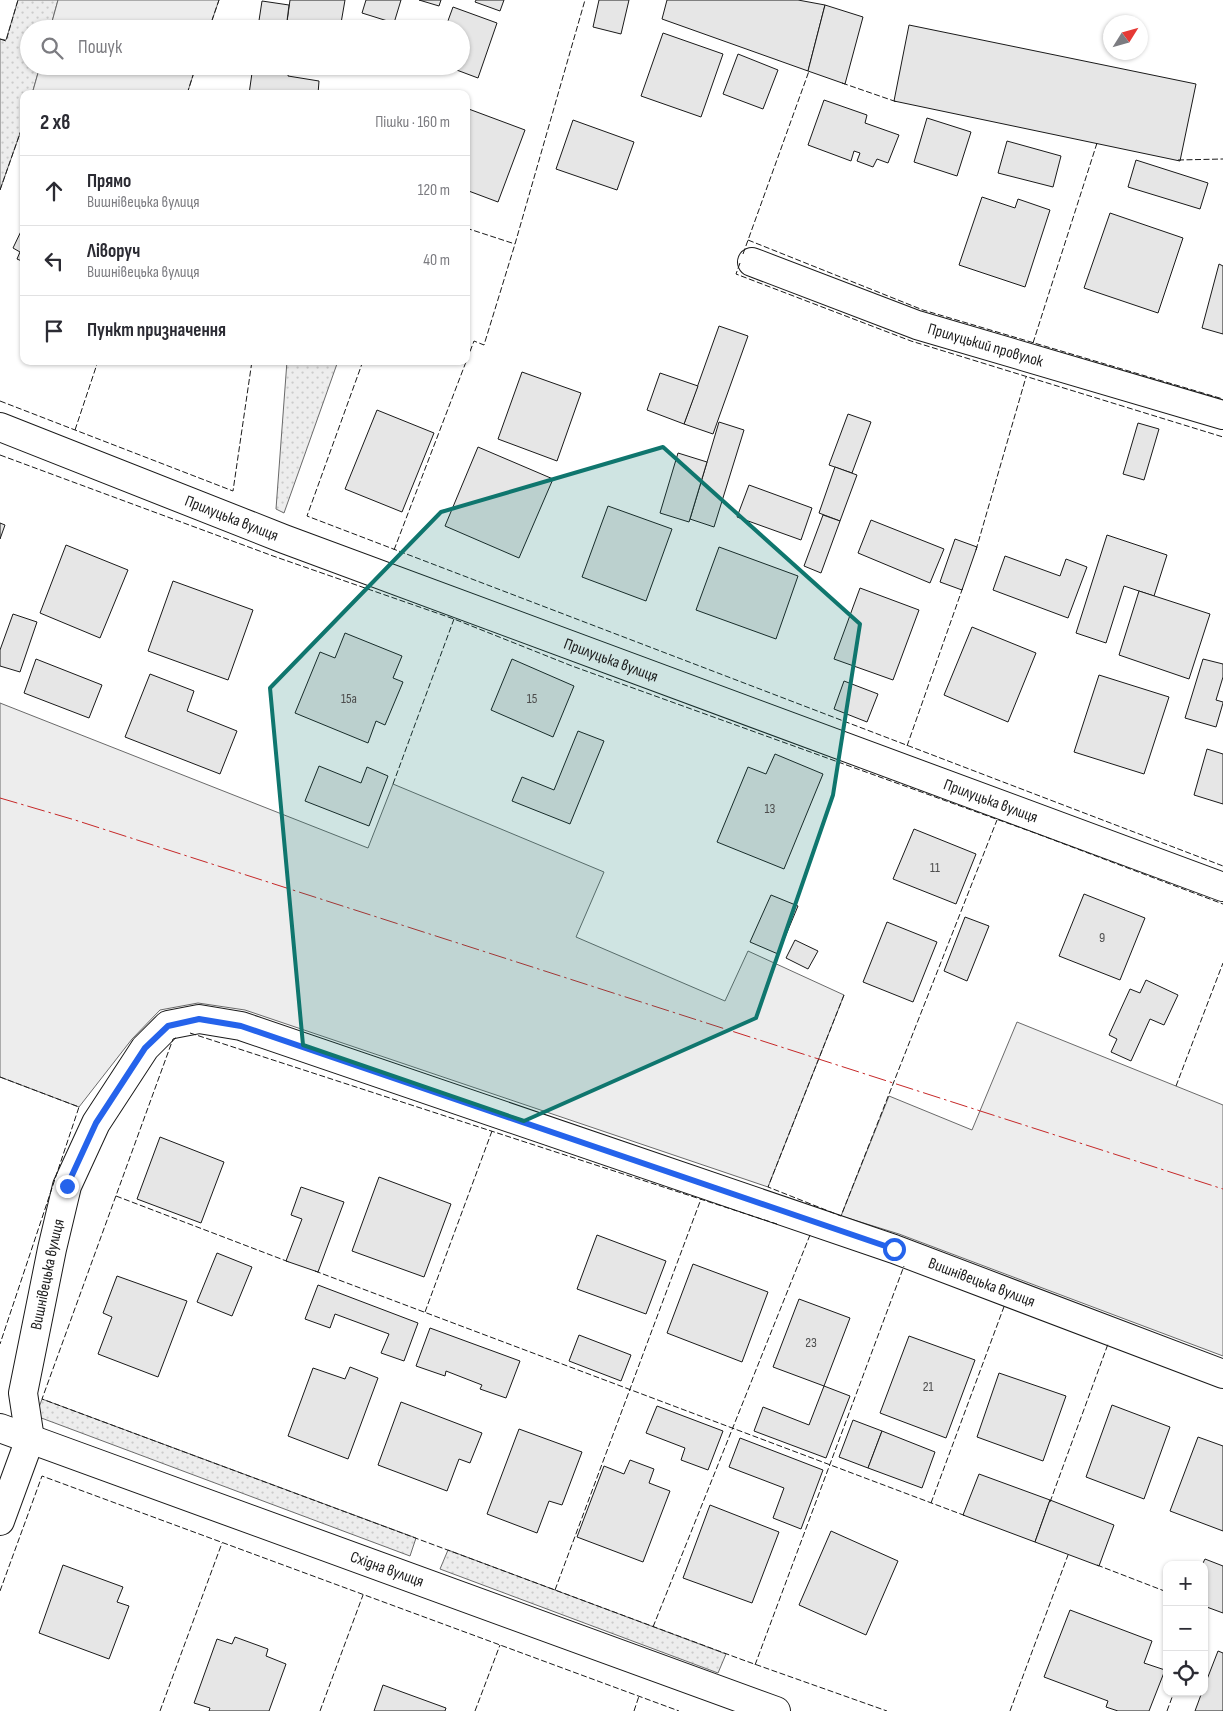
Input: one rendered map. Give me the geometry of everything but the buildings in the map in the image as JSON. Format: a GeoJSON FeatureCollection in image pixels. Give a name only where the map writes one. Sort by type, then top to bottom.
{"type":"FeatureCollection","features":[{"type":"Feature","properties":{"kind":"street","name":"Прилуцький провулок"},"geometry":{"type":"LineString","coordinates":[[752,262],[917,325],[1223,415]]}},
{"type":"Feature","properties":{"kind":"street","name":"Прилуцька вулиця"},"geometry":{"type":"LineString","coordinates":[[0,427],[284,539],[1223,887]]}},
{"type":"Feature","properties":{"kind":"street","name":"Вишнівецька вулиця"},"geometry":{"type":"LineString","coordinates":[[30,1440],[23,1393],[52,1249],[67,1186],[96,1123],[145,1048],[168,1026],[199,1019],[241,1026],[885,1246],[1223,1374]]}},
{"type":"Feature","properties":{"kind":"street","name":"Східна вулиця"},"geometry":{"type":"LineString","coordinates":[[0,1428],[776,1711]]}},
{"type":"Feature","properties":{"kind":"street"},"geometry":{"type":"LineString","coordinates":[[0,1520],[30,1440]]}},
{"type":"Feature","properties":{"kind":"highlighted area"},"geometry":{"type":"Polygon","coordinates":[[[663,447],[860,624],[833,795],[756,1018],[524,1121],[303,1045],[270,688],[441,512],[663,447]]]}},
{"type":"Feature","properties":{"kind":"shaded area"},"geometry":{"type":"Polygon","coordinates":[[[18,0],[58,0],[52,20],[20,20],[20,75],[37,75],[33,90],[20,90],[20,133],[0,190],[0,39],[6,40],[18,0]]]}},
{"type":"Feature","properties":{"kind":"shaded area"},"geometry":{"type":"Polygon","coordinates":[[[58,0],[219,0],[212,20],[52,20],[58,0]]]}},
{"type":"Feature","properties":{"kind":"shaded area"},"geometry":{"type":"Polygon","coordinates":[[[37,75],[193,75],[188,90],[33,90],[37,75]]]}},
{"type":"Feature","properties":{"kind":"shaded area"},"geometry":{"type":"Polygon","coordinates":[[[287,365],[337,365],[284,513],[276,509],[287,365]]]}},
{"type":"Feature","properties":{"kind":"shaded area"},"geometry":{"type":"Polygon","coordinates":[[[0,703],[368,848],[393,784],[604,872],[576,937],[725,1001],[748,951],[844,995],[768,1187],[245,1010],[198,1003],[160,1010],[132,1039],[79,1107],[0,1077],[0,703]]]}},
{"type":"Feature","properties":{"kind":"shaded area"},"geometry":{"type":"Polygon","coordinates":[[[1017,1022],[1223,1105],[1223,1356],[899,1234],[841,1216],[889,1096],[972,1130],[1017,1022]]]}},
{"type":"Feature","properties":{"kind":"shaded area"},"geometry":{"type":"Polygon","coordinates":[[[42,1399],[416,1538],[410,1556],[36,1416],[42,1399]]]}},
{"type":"Feature","properties":{"kind":"shaded area"},"geometry":{"type":"Polygon","coordinates":[[[448,1550],[726,1654],[718,1673],[440,1569],[448,1550]]]}},
{"type":"Feature","properties":{"kind":"fence"},"geometry":{"type":"LineString","coordinates":[[0,39],[6,41],[18,0]]}},
{"type":"Feature","properties":{"kind":"fence"},"geometry":{"type":"LineString","coordinates":[[212,20],[219,0]]}},
{"type":"Feature","properties":{"kind":"fence"},"geometry":{"type":"LineString","coordinates":[[470,351],[474,341],[484,345],[585,0]]}},
{"type":"Feature","properties":{"kind":"fence"},"geometry":{"type":"LineString","coordinates":[[743,254],[809,71]]}},
{"type":"Feature","properties":{"kind":"fence"},"geometry":{"type":"LineString","coordinates":[[188,90],[193,75]]}},
{"type":"Feature","properties":{"kind":"fence"},"geometry":{"type":"LineString","coordinates":[[842,83],[897,102]]}},
{"type":"Feature","properties":{"kind":"fence"},"geometry":{"type":"LineString","coordinates":[[0,190],[20,133]]}},
{"type":"Feature","properties":{"kind":"fence"},"geometry":{"type":"LineString","coordinates":[[1033,343],[1097,143]]}},
{"type":"Feature","properties":{"kind":"fence"},"geometry":{"type":"LineString","coordinates":[[1178,160],[1223,159]]}},
{"type":"Feature","properties":{"kind":"fence"},"geometry":{"type":"LineString","coordinates":[[470,229],[515,244]]}},
{"type":"Feature","properties":{"kind":"fence"},"geometry":{"type":"LineString","coordinates":[[748,240],[923,310],[1223,399]]}},
{"type":"Feature","properties":{"kind":"fence"},"geometry":{"type":"LineString","coordinates":[[740,263],[736,274],[911,341],[1223,437]]}},
{"type":"Feature","properties":{"kind":"fence"},"geometry":{"type":"LineString","coordinates":[[75,430],[97,365]]}},
{"type":"Feature","properties":{"kind":"fence"},"geometry":{"type":"LineString","coordinates":[[0,401],[233,491],[251,365]]}},
{"type":"Feature","properties":{"kind":"fence"},"geometry":{"type":"LineString","coordinates":[[362,365],[307,516],[1223,866]]}},
{"type":"Feature","properties":{"kind":"fence"},"geometry":{"type":"LineString","coordinates":[[394,550],[465,365]]}},
{"type":"Feature","properties":{"kind":"fence"},"geometry":{"type":"LineString","coordinates":[[976,550],[1026,377]]}},
{"type":"Feature","properties":{"kind":"fence"},"geometry":{"type":"LineString","coordinates":[[0,455],[273,556],[454,619],[572,666],[1035,833],[1223,904]]}},
{"type":"Feature","properties":{"kind":"fence"},"geometry":{"type":"LineString","coordinates":[[907,746],[963,587]]}},
{"type":"Feature","properties":{"kind":"fence"},"geometry":{"type":"LineString","coordinates":[[393,784],[454,619]]}},
{"type":"Feature","properties":{"kind":"fence"},"geometry":{"type":"LineString","coordinates":[[844,995],[768,1187],[841,1216],[997,820]]}},
{"type":"Feature","properties":{"kind":"fence"},"geometry":{"type":"LineString","coordinates":[[1176,1086],[1223,963]]}},
{"type":"Feature","properties":{"kind":"fence"},"geometry":{"type":"LineString","coordinates":[[190,1033],[777,1224]]}},
{"type":"Feature","properties":{"kind":"fence"},"geometry":{"type":"LineString","coordinates":[[176,1038],[173,1039],[42,1399],[743,1660],[887,1711]]}},
{"type":"Feature","properties":{"kind":"fence"},"geometry":{"type":"LineString","coordinates":[[0,1077],[79,1107],[0,1344]]}},
{"type":"Feature","properties":{"kind":"fence"},"geometry":{"type":"LineString","coordinates":[[425,1312],[492,1131]]}},
{"type":"Feature","properties":{"kind":"fence"},"geometry":{"type":"LineString","coordinates":[[116,1196],[289,1262]]}},
{"type":"Feature","properties":{"kind":"fence"},"geometry":{"type":"LineString","coordinates":[[555,1590],[701,1199]]}},
{"type":"Feature","properties":{"kind":"fence"},"geometry":{"type":"LineString","coordinates":[[653,1627],[810,1235]]}},
{"type":"Feature","properties":{"kind":"fence"},"geometry":{"type":"LineString","coordinates":[[755,1665],[904,1266]]}},
{"type":"Feature","properties":{"kind":"fence"},"geometry":{"type":"LineString","coordinates":[[315,1271],[966,1516]]}},
{"type":"Feature","properties":{"kind":"fence"},"geometry":{"type":"LineString","coordinates":[[931,1503],[1005,1304]]}},
{"type":"Feature","properties":{"kind":"fence"},"geometry":{"type":"LineString","coordinates":[[1050,1502],[1108,1344]]}},
{"type":"Feature","properties":{"kind":"fence"},"geometry":{"type":"LineString","coordinates":[[0,1591],[42,1476],[679,1711]]}},
{"type":"Feature","properties":{"kind":"fence"},"geometry":{"type":"LineString","coordinates":[[160,1711],[222,1543]]}},
{"type":"Feature","properties":{"kind":"fence"},"geometry":{"type":"LineString","coordinates":[[1010,1711],[1068,1555]]}},
{"type":"Feature","properties":{"kind":"fence"},"geometry":{"type":"LineString","coordinates":[[1097,1565],[1163,1590]]}},
{"type":"Feature","properties":{"kind":"fence"},"geometry":{"type":"LineString","coordinates":[[320,1711],[363,1595]]}},
{"type":"Feature","properties":{"kind":"fence"},"geometry":{"type":"LineString","coordinates":[[475,1711],[500,1645]]}},
{"type":"Feature","properties":{"kind":"fence"},"geometry":{"type":"LineString","coordinates":[[634,1711],[639,1696]]}},
{"type":"Feature","properties":{"kind":"fence"},"geometry":{"type":"LineString","coordinates":[[1167,1711],[1173,1696]]}},
{"type":"Feature","properties":{"kind":"power"},"geometry":{"type":"LineString","coordinates":[[0,798],[75,820],[1223,1189]]}},
{"type":"Feature","properties":{"kind":"route"},"geometry":{"type":"LineString","coordinates":[[67,1186],[96,1123],[145,1048],[168,1026],[199,1019],[241,1026],[894,1249]]}}]}
